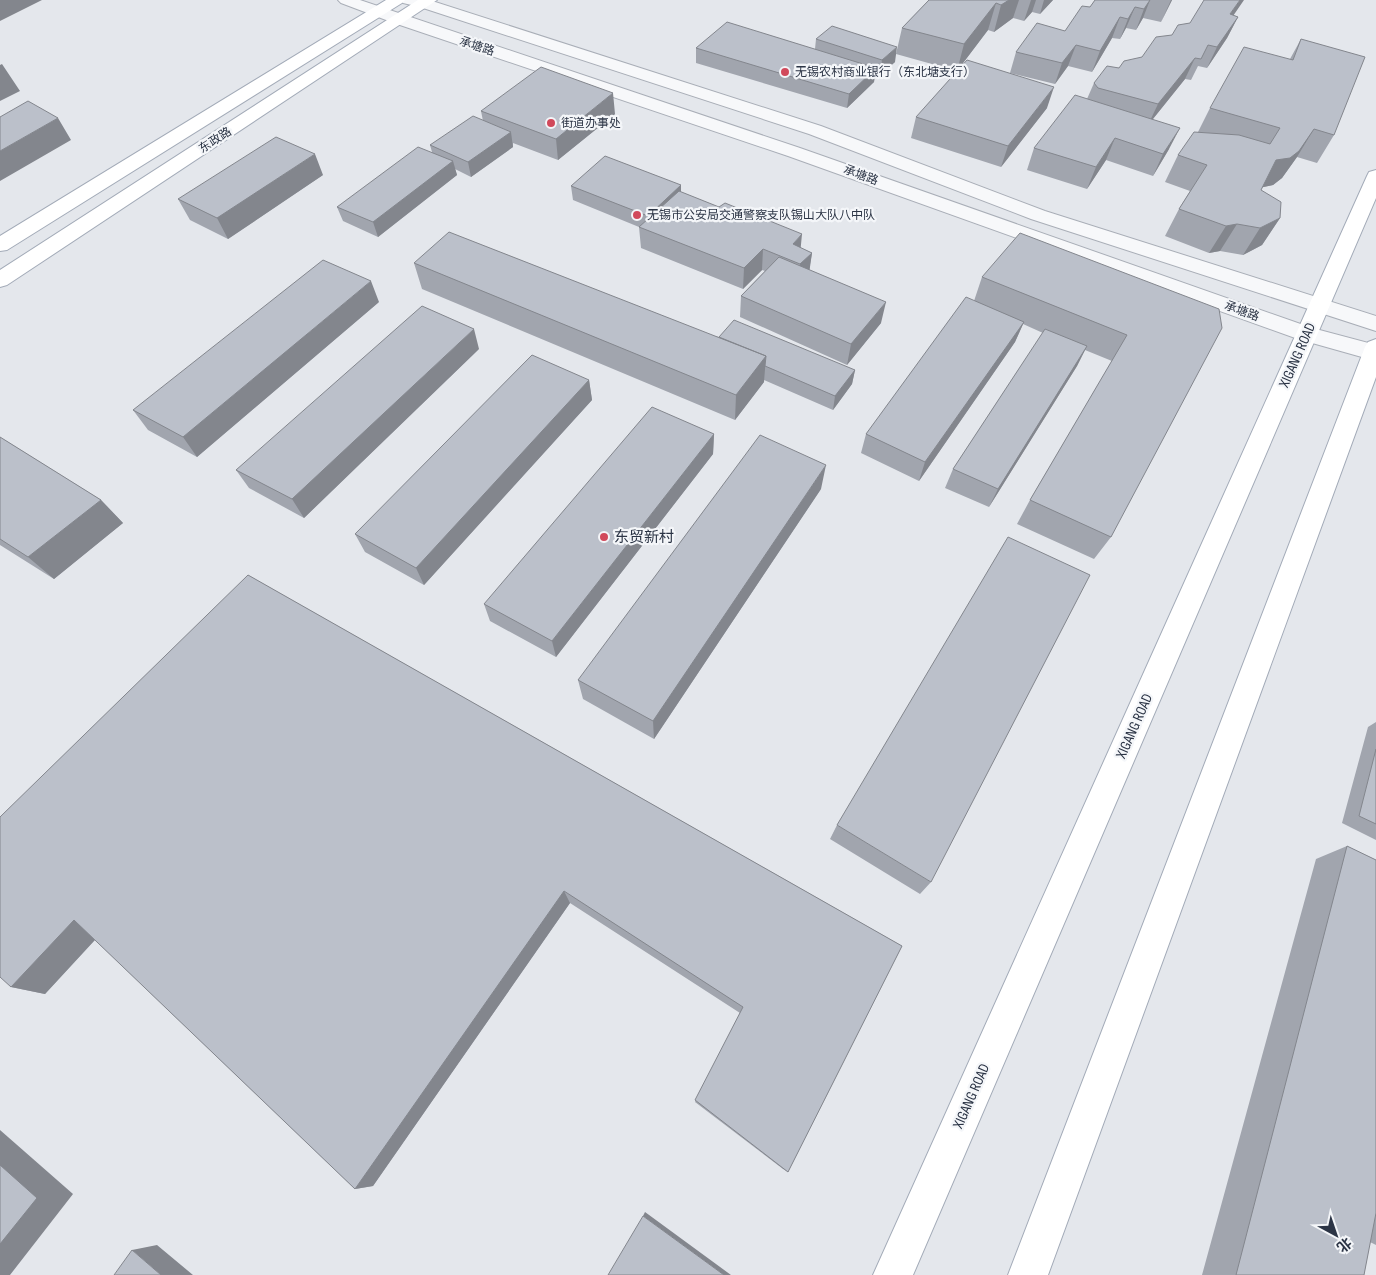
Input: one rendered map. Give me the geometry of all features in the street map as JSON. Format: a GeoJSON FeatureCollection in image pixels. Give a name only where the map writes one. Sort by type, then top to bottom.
{"type":"FeatureCollection","features":[{"type":"Feature","properties":{"kind":"main road","name":"东政路"},"geometry":{"type":"LineString","coordinates":[[0,246],[396,0]]}},
{"type":"Feature","properties":{"kind":"main road","name":"东政路"},"geometry":{"type":"LineString","coordinates":[[0,280],[400,20],[420,1]]}},
{"type":"Feature","properties":{"kind":"main road","name":"XIGANG ROAD"},"geometry":{"type":"LineString","coordinates":[[893,1275],[1376,176]]}},
{"type":"Feature","properties":{"kind":"main road"},"geometry":{"type":"LineString","coordinates":[[1028,1275],[1376,344]]}},
{"type":"Feature","properties":{"kind":"street","name":"承塘路"},"geometry":{"type":"LineString","coordinates":[[346,0],[400,20],[794,152],[1306,334],[1376,344]]}},
{"type":"Feature","properties":{"kind":"street","name":"承塘路"},"geometry":{"type":"LineString","coordinates":[[420,1],[815,130],[1038,215],[1318,306],[1376,344]]}},
{"type":"Feature","properties":{"kind":"building"},"geometry":{"type":"Polygon","coordinates":[[[929,0],[1009,0],[1001,5],[996,3],[964,44],[902,28],[929,0]]]}},
{"type":"Feature","properties":{"kind":"building"},"geometry":{"type":"Polygon","coordinates":[[[1095,0],[1150,0],[1144,9],[1135,7],[1128,19],[1120,17],[1100,51],[1076,45],[1062,63],[1016,52],[1037,23],[1065,31],[1082,6],[1090,7],[1095,0]]]}},
{"type":"Feature","properties":{"kind":"building"},"geometry":{"type":"Polygon","coordinates":[[[1204,0],[1240,0],[1230,14],[1238,17],[1217,47],[1208,45],[1201,59],[1195,58],[1158,104],[1098,88],[1094,83],[1107,66],[1119,68],[1124,61],[1142,57],[1156,37],[1172,35],[1178,25],[1190,23],[1204,0]]]}},
{"type":"Feature","properties":{"kind":"building"},"geometry":{"type":"Polygon","coordinates":[[[727,22],[876,68],[849,94],[696,48],[727,22]]]}},
{"type":"Feature","properties":{"kind":"building"},"geometry":{"type":"Polygon","coordinates":[[[832,26],[897,47],[882,60],[816,39],[832,26]]]}},
{"type":"Feature","properties":{"kind":"building"},"geometry":{"type":"Polygon","coordinates":[[[1301,39],[1365,57],[1334,135],[1314,129],[1299,151],[1290,158],[1276,160],[1261,190],[1281,202],[1280,218],[1260,228],[1237,224],[1226,226],[1179,209],[1207,165],[1178,155],[1194,132],[1239,135],[1270,144],[1280,128],[1210,108],[1244,47],[1293,60],[1301,39]]]}},
{"type":"Feature","properties":{"kind":"building"},"geometry":{"type":"Polygon","coordinates":[[[967,60],[1054,87],[1008,146],[916,117],[967,60]]]}},
{"type":"Feature","properties":{"kind":"building"},"geometry":{"type":"Polygon","coordinates":[[[541,67],[613,93],[556,139],[481,111],[541,67]]]}},
{"type":"Feature","properties":{"kind":"building"},"geometry":{"type":"Polygon","coordinates":[[[1075,95],[1180,128],[1163,154],[1115,138],[1096,167],[1034,148],[1075,95]]]}},
{"type":"Feature","properties":{"kind":"building"},"geometry":{"type":"Polygon","coordinates":[[[28,101],[58,118],[0,151],[0,117],[28,101]]]}},
{"type":"Feature","properties":{"kind":"building"},"geometry":{"type":"Polygon","coordinates":[[[473,116],[511,132],[468,162],[430,145],[473,116]]]}},
{"type":"Feature","properties":{"kind":"building"},"geometry":{"type":"Polygon","coordinates":[[[276,137],[315,154],[217,218],[178,199],[276,137]]]}},
{"type":"Feature","properties":{"kind":"building"},"geometry":{"type":"Polygon","coordinates":[[[418,147],[453,161],[373,222],[337,207],[418,147]]]}},
{"type":"Feature","properties":{"kind":"building"},"geometry":{"type":"Polygon","coordinates":[[[605,156],[681,185],[648,216],[571,186],[605,156]]]}},
{"type":"Feature","properties":{"kind":"building"},"geometry":{"type":"Polygon","coordinates":[[[679,191],[719,207],[725,203],[802,234],[793,244],[812,253],[800,264],[763,249],[744,268],[639,227],[679,191]]]}},
{"type":"Feature","properties":{"kind":"building"},"geometry":{"type":"Polygon","coordinates":[[[449,232],[766,356],[736,395],[414,263],[449,232]]]}},
{"type":"Feature","properties":{"kind":"building"},"geometry":{"type":"Polygon","coordinates":[[[1020,233],[1219,309],[1222,328],[1111,537],[1030,500],[1127,335],[982,277],[1020,233]]]}},
{"type":"Feature","properties":{"kind":"building"},"geometry":{"type":"Polygon","coordinates":[[[779,257],[886,302],[851,344],[741,296],[779,257]]]}},
{"type":"Feature","properties":{"kind":"building"},"geometry":{"type":"Polygon","coordinates":[[[323,260],[371,281],[183,437],[133,410],[323,260]]]}},
{"type":"Feature","properties":{"kind":"building"},"geometry":{"type":"Polygon","coordinates":[[[966,297],[1024,322],[925,462],[866,434],[966,297]]]}},
{"type":"Feature","properties":{"kind":"building"},"geometry":{"type":"Polygon","coordinates":[[[422,306],[474,329],[292,499],[236,470],[422,306]]]}},
{"type":"Feature","properties":{"kind":"building"},"geometry":{"type":"Polygon","coordinates":[[[734,320],[855,370],[835,396],[765,366],[766,356],[719,337],[734,320]]]}},
{"type":"Feature","properties":{"kind":"building"},"geometry":{"type":"Polygon","coordinates":[[[1045,329],[1087,346],[998,489],[953,469],[1045,329]]]}},
{"type":"Feature","properties":{"kind":"building"},"geometry":{"type":"Polygon","coordinates":[[[532,355],[589,380],[416,568],[355,534],[532,355]]]}},
{"type":"Feature","properties":{"kind":"building","name":"东贸新村"},"geometry":{"type":"Polygon","coordinates":[[[652,407],[714,434],[552,641],[484,604],[652,407]]]}},
{"type":"Feature","properties":{"kind":"building"},"geometry":{"type":"Polygon","coordinates":[[[760,435],[826,465],[653,721],[578,680],[760,435]]]}},
{"type":"Feature","properties":{"kind":"building"},"geometry":{"type":"Polygon","coordinates":[[[0,437],[101,500],[28,557],[0,539],[0,437]]]}},
{"type":"Feature","properties":{"kind":"building"},"geometry":{"type":"Polygon","coordinates":[[[1008,537],[1090,575],[931,882],[837,825],[1008,537]]]}},
{"type":"Feature","properties":{"kind":"building"},"geometry":{"type":"Polygon","coordinates":[[[248,575],[902,946],[788,1172],[695,1100],[743,1007],[564,891],[355,1189],[74,920],[11,987],[0,977],[0,817],[248,575]]]}},
{"type":"Feature","properties":{"kind":"building"},"geometry":{"type":"Polygon","coordinates":[[[1376,749],[1376,824],[1359,816],[1376,749]]]}},
{"type":"Feature","properties":{"kind":"building"},"geometry":{"type":"Polygon","coordinates":[[[1347,846],[1376,860],[1376,1213],[1364,1275],[1236,1275],[1347,846]]]}},
{"type":"Feature","properties":{"kind":"building"},"geometry":{"type":"Polygon","coordinates":[[[0,1165],[37,1198],[0,1244],[0,1165]]]}},
{"type":"Feature","properties":{"kind":"building"},"geometry":{"type":"Polygon","coordinates":[[[643,1216],[724,1275],[608,1275],[643,1216]]]}},
{"type":"Feature","properties":{"kind":"building"},"geometry":{"type":"Polygon","coordinates":[[[132,1250],[161,1275],[114,1275],[132,1250]]]}},
{"type":"Feature","properties":{"kind":"place","name":"无锡农村商业银行（东北塘支行）"},"geometry":{"type":"Point","coordinates":[785,72]}},
{"type":"Feature","properties":{"kind":"place","name":"街道办事处"},"geometry":{"type":"Point","coordinates":[551,123]}},
{"type":"Feature","properties":{"kind":"place","name":"无锡市公安局交通警察支队锡山大队八中队"},"geometry":{"type":"Point","coordinates":[637,215]}},
{"type":"Feature","properties":{"kind":"place","name":"东贸新村"},"geometry":{"type":"Point","coordinates":[604,537]}}]}
